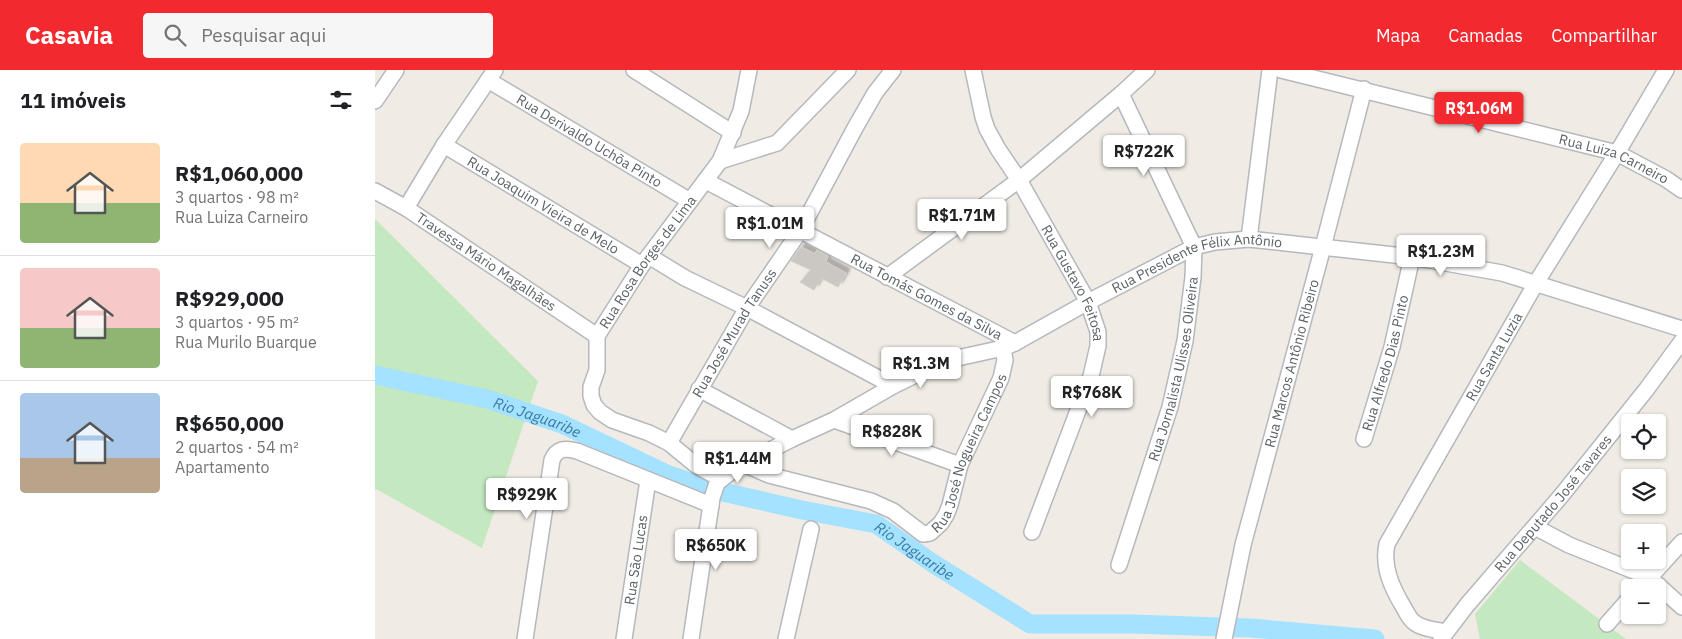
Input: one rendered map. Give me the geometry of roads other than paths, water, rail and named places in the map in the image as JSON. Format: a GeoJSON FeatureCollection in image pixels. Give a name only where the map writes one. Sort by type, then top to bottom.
{"type":"FeatureCollection","features":[{"type":"Feature","properties":{"kind":"street"},"geometry":{"type":"LineString","coordinates":[[375,101],[396,70]]}},
{"type":"Feature","properties":{"kind":"street"},"geometry":{"type":"LineString","coordinates":[[634,70],[733,133]]}},
{"type":"Feature","properties":{"kind":"street","name":"Rua Rosa Borges de Lima"},"geometry":{"type":"LineString","coordinates":[[719,481],[669,443],[649,433],[612,420],[600,412],[594,405],[591,387],[597,370],[597,336],[645,260],[720,161],[741,111],[749,70]]}},
{"type":"Feature","properties":{"kind":"street"},"geometry":{"type":"LineString","coordinates":[[720,161],[777,142],[848,70]]}},
{"type":"Feature","properties":{"kind":"street","name":"Rua José Murad Tanuss"},"geometry":{"type":"LineString","coordinates":[[669,443],[747,308],[800,231],[855,128],[875,94],[893,70]]}},
{"type":"Feature","properties":{"kind":"street","name":"Rua Gustavo Feitosa"},"geometry":{"type":"LineString","coordinates":[[973,70],[987,129],[1019,180],[1088,302],[1098,332],[1098,346],[1091,376],[1032,532]]}},
{"type":"Feature","properties":{"kind":"street"},"geometry":{"type":"LineString","coordinates":[[887,277],[1019,180],[1147,70]]}},
{"type":"Feature","properties":{"kind":"street"},"geometry":{"type":"LineString","coordinates":[[1249,239],[1271,70]]}},
{"type":"Feature","properties":{"kind":"street","name":"Rua Luiza Carneiro"},"geometry":{"type":"LineString","coordinates":[[1281,70],[1617,153],[1666,179],[1682,190]]}},
{"type":"Feature","properties":{"kind":"street","name":"Rua Santa Luzia"},"geometry":{"type":"LineString","coordinates":[[1443,636],[1419,626],[1411,619],[1391,584],[1386,566],[1385,553],[1387,544],[1536,283],[1666,70]]}},
{"type":"Feature","properties":{"kind":"street"},"geometry":{"type":"LineString","coordinates":[[406,208],[444,145],[492,75]]}},
{"type":"Feature","properties":{"kind":"street","name":"Rua Derivaldo Uchõa Pinto"},"geometry":{"type":"LineString","coordinates":[[492,75],[690,201]]}},
{"type":"Feature","properties":{"kind":"street","name":"Rua Marcos Antônio Ribeiro"},"geometry":{"type":"LineString","coordinates":[[1225,636],[1243,546],[1363,90]]}},
{"type":"Feature","properties":{"kind":"street","name":"Rua Jornalista Ulisses Oliveira"},"geometry":{"type":"LineString","coordinates":[[1119,565],[1173,397],[1185,341],[1193,277],[1194,247],[1121,94]]}},
{"type":"Feature","properties":{"kind":"street","name":"Rua Joaquim Vieira de Melo"},"geometry":{"type":"LineString","coordinates":[[444,145],[645,260],[747,308],[893,386]]}},
{"type":"Feature","properties":{"kind":"street","name":"Rua Tomás Gomes da Silva"},"geometry":{"type":"LineString","coordinates":[[705,181],[887,277],[1009,346]]}},
{"type":"Feature","properties":{"kind":"street","name":"Travessa Mário Magalhães"},"geometry":{"type":"LineString","coordinates":[[375,191],[406,208],[597,336]]}},
{"type":"Feature","properties":{"kind":"street","name":"Rua Presidente Félix Antônio"},"geometry":{"type":"LineString","coordinates":[[719,481],[737,467],[791,439],[834,420],[893,386],[943,362],[1009,346],[1088,302],[1194,247],[1215,242],[1249,239],[1412,257],[1502,273],[1682,329]]}},
{"type":"Feature","properties":{"kind":"street","name":"Rua Alfredo Dias Pinto"},"geometry":{"type":"LineString","coordinates":[[1364,439],[1392,347],[1412,257]]}},
{"type":"Feature","properties":{"kind":"street","name":"Rua Deputado José Tavares"},"geometry":{"type":"LineString","coordinates":[[1443,636],[1535,527],[1640,397],[1682,341]]}},
{"type":"Feature","properties":{"kind":"street","name":"Rua José Nogueira Campos"},"geometry":{"type":"LineString","coordinates":[[744,464],[769,475],[871,501],[893,511],[923,534],[927,534],[935,530],[946,515],[960,466],[1001,378],[1009,346]]}},
{"type":"Feature","properties":{"kind":"street"},"geometry":{"type":"LineString","coordinates":[[699,390],[791,439]]}},
{"type":"Feature","properties":{"kind":"street"},"geometry":{"type":"LineString","coordinates":[[834,420],[960,466]]}},
{"type":"Feature","properties":{"kind":"street"},"geometry":{"type":"LineString","coordinates":[[525,639],[552,460],[559,450],[569,449],[577,451],[648,480],[712,502]]}},
{"type":"Feature","properties":{"kind":"street","name":"Rua São Lucas"},"geometry":{"type":"LineString","coordinates":[[624,639],[648,480]]}},
{"type":"Feature","properties":{"kind":"street"},"geometry":{"type":"LineString","coordinates":[[691,639],[712,502],[719,481]]}},
{"type":"Feature","properties":{"kind":"street"},"geometry":{"type":"LineString","coordinates":[[1535,527],[1638,579]]}},
{"type":"Feature","properties":{"kind":"street"},"geometry":{"type":"LineString","coordinates":[[786,639],[811,529]]}},
{"type":"Feature","properties":{"kind":"street"},"geometry":{"type":"LineString","coordinates":[[1647,579],[1682,542]]}},
{"type":"Feature","properties":{"kind":"street"},"geometry":{"type":"LineString","coordinates":[[1666,596],[1682,606]]}},
{"type":"Feature","properties":{"kind":"street"},"geometry":{"type":"LineString","coordinates":[[1607,624],[1621,608]]}},
{"type":"Feature","properties":{"kind":"waterway","name":"Rio Jaguaribe"},"geometry":{"type":"LineString","coordinates":[[375,375],[487,399],[562,424],[669,475],[714,490],[876,524],[934,564],[1030,624],[1133,624],[1251,628],[1375,639]]}}]}
